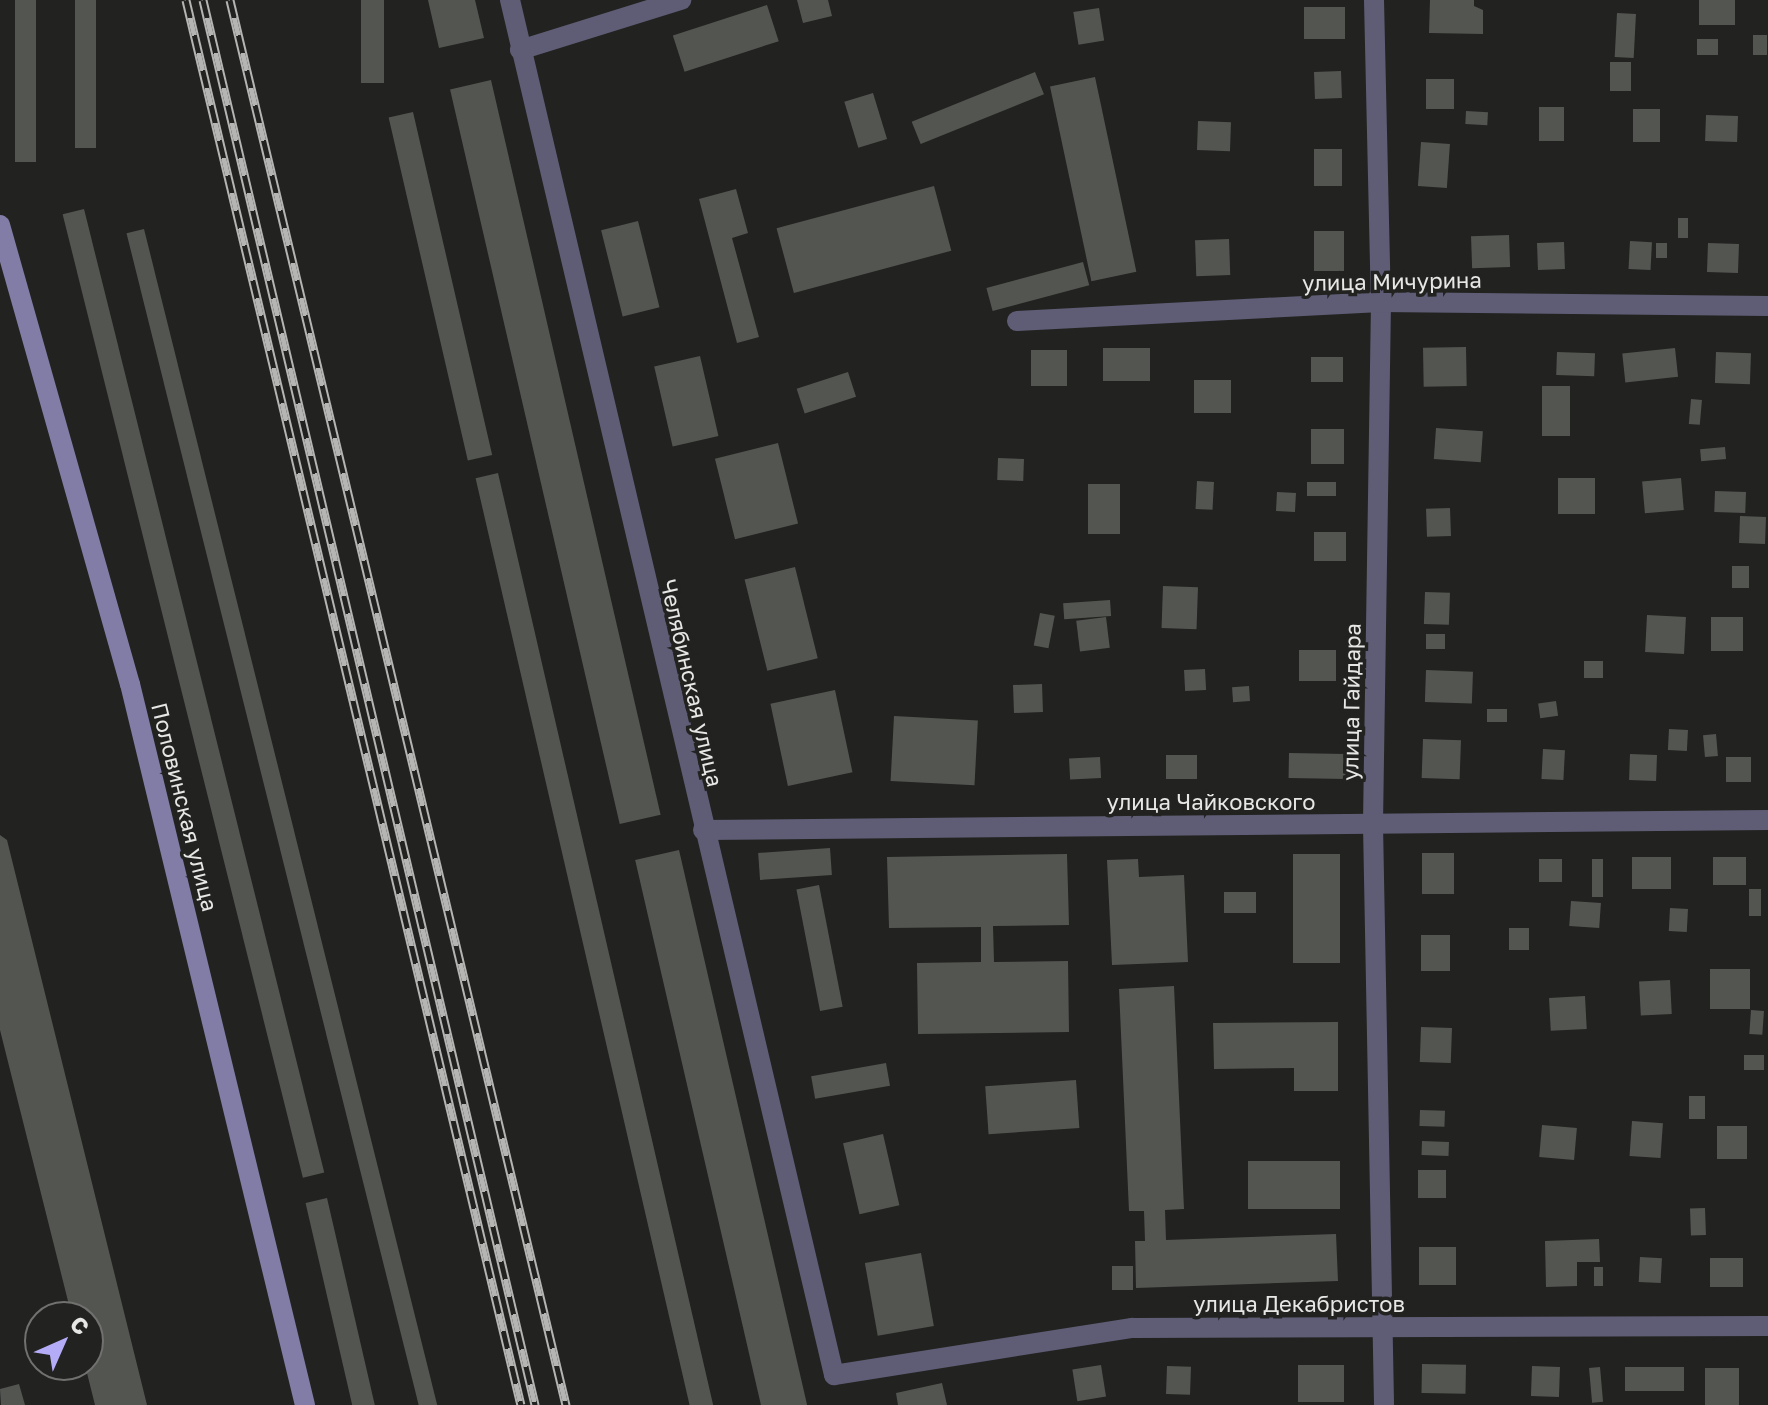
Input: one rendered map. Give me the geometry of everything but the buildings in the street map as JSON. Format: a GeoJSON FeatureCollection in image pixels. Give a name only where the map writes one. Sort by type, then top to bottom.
{"type":"FeatureCollection","features":[{"type":"Feature","properties":{"kind":"main road","name":"Половинская улица"},"geometry":{"type":"LineString","coordinates":[[0,225],[130,684],[305,1405]]}},
{"type":"Feature","properties":{"kind":"street","name":"Челябинская улица"},"geometry":{"type":"LineString","coordinates":[[510,0],[703,830],[834,1375]]}},
{"type":"Feature","properties":{"kind":"street"},"geometry":{"type":"LineString","coordinates":[[520,50],[681,0]]}},
{"type":"Feature","properties":{"kind":"street","name":"улица Гайдара"},"geometry":{"type":"LineString","coordinates":[[1374,0],[1381,302],[1373,825],[1384,1405]]}},
{"type":"Feature","properties":{"kind":"street","name":"улица Мичурина"},"geometry":{"type":"LineString","coordinates":[[1017,321],[1381,302],[1768,306]]}},
{"type":"Feature","properties":{"kind":"street","name":"улица Чайковского"},"geometry":{"type":"LineString","coordinates":[[703,830],[1768,820]]}},
{"type":"Feature","properties":{"kind":"street","name":"улица Декабристов"},"geometry":{"type":"LineString","coordinates":[[834,1375],[1132,1328],[1768,1326]]}},
{"type":"Feature","properties":{"kind":"railway"},"geometry":{"type":"LineString","coordinates":[[186,0],[521,1405]]}},
{"type":"Feature","properties":{"kind":"railway"},"geometry":{"type":"LineString","coordinates":[[203,0],[535,1405]]}},
{"type":"Feature","properties":{"kind":"railway"},"geometry":{"type":"LineString","coordinates":[[230,0],[566,1405]]}}]}
